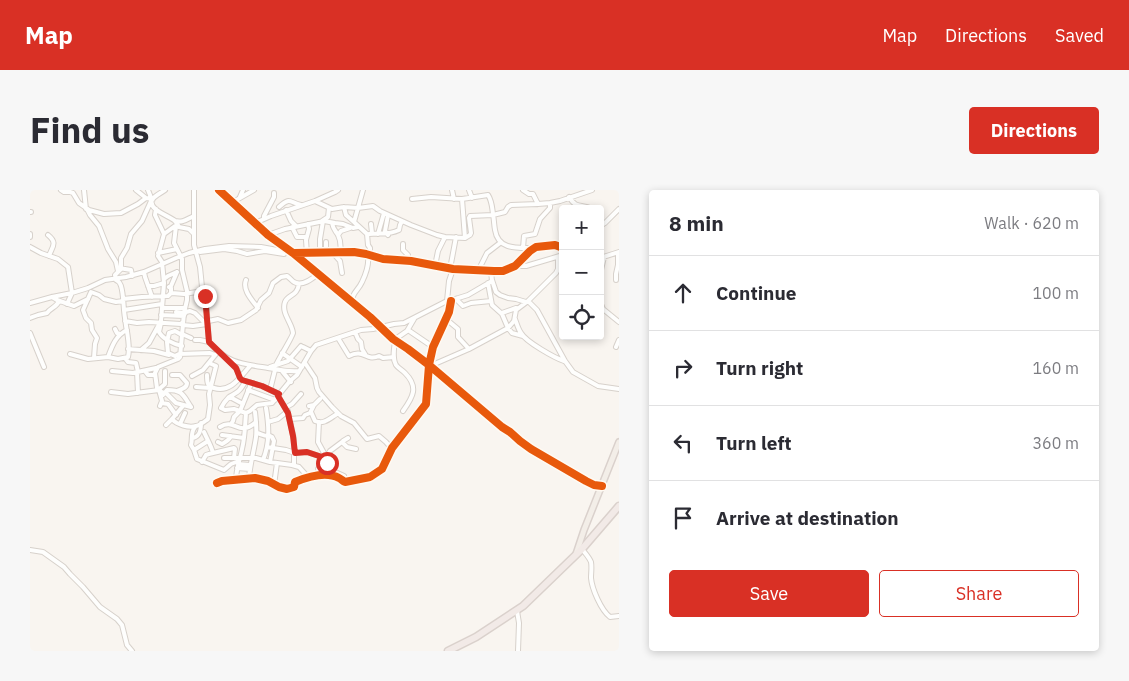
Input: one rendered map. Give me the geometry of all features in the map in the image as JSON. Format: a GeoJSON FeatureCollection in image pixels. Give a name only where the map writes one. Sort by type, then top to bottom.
{"type":"FeatureCollection","features":[{"type":"Feature","properties":{"kind":"highway"},"geometry":{"type":"LineString","coordinates":[[448,651],[476,637],[523,606],[582,549],[619,506]]}},
{"type":"Feature","properties":{"kind":"main road"},"geometry":{"type":"LineString","coordinates":[[576,555],[619,442]]}},
{"type":"Feature","properties":{"kind":"street"},"geometry":{"type":"LineString","coordinates":[[61,190],[73,193],[79,203],[91,212],[104,214],[120,214],[165,190]]}},
{"type":"Feature","properties":{"kind":"street"},"geometry":{"type":"LineString","coordinates":[[84,190],[87,209],[99,226],[108,249],[119,269]]}},
{"type":"Feature","properties":{"kind":"street"},"geometry":{"type":"LineString","coordinates":[[136,190],[151,199]]}},
{"type":"Feature","properties":{"kind":"street"},"geometry":{"type":"LineString","coordinates":[[148,190],[152,206],[181,228],[189,229],[193,233]]}},
{"type":"Feature","properties":{"kind":"street"},"geometry":{"type":"LineString","coordinates":[[194,190],[193,233],[195,251],[203,291],[207,299],[209,342],[216,353]]}},
{"type":"Feature","properties":{"kind":"street"},"geometry":{"type":"LineString","coordinates":[[219,190],[268,235],[331,284],[395,341],[430,366],[523,444],[586,481],[602,486]]}},
{"type":"Feature","properties":{"kind":"street"},"geometry":{"type":"LineString","coordinates":[[240,197],[243,190]]}},
{"type":"Feature","properties":{"kind":"street"},"geometry":{"type":"LineString","coordinates":[[233,202],[254,190]]}},
{"type":"Feature","properties":{"kind":"street"},"geometry":{"type":"LineString","coordinates":[[268,210],[286,210],[315,202],[338,190],[344,190]]}},
{"type":"Feature","properties":{"kind":"street"},"geometry":{"type":"LineString","coordinates":[[354,222],[363,190]]}},
{"type":"Feature","properties":{"kind":"street"},"geometry":{"type":"LineString","coordinates":[[452,190],[454,199]]}},
{"type":"Feature","properties":{"kind":"street"},"geometry":{"type":"LineString","coordinates":[[469,190],[472,198]]}},
{"type":"Feature","properties":{"kind":"street"},"geometry":{"type":"LineString","coordinates":[[523,190],[533,194],[538,204]]}},
{"type":"Feature","properties":{"kind":"street"},"geometry":{"type":"LineString","coordinates":[[315,202],[330,210],[344,207],[373,206],[386,214],[428,232],[445,237],[465,238],[471,233],[470,216],[494,215],[505,212],[508,206],[511,205],[560,201],[592,190]]}},
{"type":"Feature","properties":{"kind":"street"},"geometry":{"type":"LineString","coordinates":[[264,219],[274,194]]}},
{"type":"Feature","properties":{"kind":"street"},"geometry":{"type":"LineString","coordinates":[[412,199],[431,197],[462,199],[488,195],[492,202],[495,231],[500,243],[523,248],[554,245],[559,247]]}},
{"type":"Feature","properties":{"kind":"street"},"geometry":{"type":"LineString","coordinates":[[569,197],[577,205]]}},
{"type":"Feature","properties":{"kind":"street"},"geometry":{"type":"LineString","coordinates":[[70,354],[88,359],[128,358],[123,300],[120,285],[115,279],[115,274],[119,269],[121,258],[127,249],[131,234],[142,222],[151,199]]}},
{"type":"Feature","properties":{"kind":"street"},"geometry":{"type":"LineString","coordinates":[[273,199],[280,210]]}},
{"type":"Feature","properties":{"kind":"street"},"geometry":{"type":"LineString","coordinates":[[462,199],[465,238]]}},
{"type":"Feature","properties":{"kind":"street"},"geometry":{"type":"LineString","coordinates":[[256,223],[280,210],[285,202],[304,205]]}},
{"type":"Feature","properties":{"kind":"street"},"geometry":{"type":"LineString","coordinates":[[523,248],[524,236],[535,234],[540,219],[550,208],[550,203]]}},
{"type":"Feature","properties":{"kind":"street"},"geometry":{"type":"LineString","coordinates":[[344,207],[344,224]]}},
{"type":"Feature","properties":{"kind":"street"},"geometry":{"type":"LineString","coordinates":[[604,222],[619,208]]}},
{"type":"Feature","properties":{"kind":"street"},"geometry":{"type":"LineString","coordinates":[[156,209],[156,215],[164,234]]}},
{"type":"Feature","properties":{"kind":"street"},"geometry":{"type":"LineString","coordinates":[[286,210],[296,236],[306,237]]}},
{"type":"Feature","properties":{"kind":"street"},"geometry":{"type":"LineString","coordinates":[[320,253],[322,222],[328,217],[330,210]]}},
{"type":"Feature","properties":{"kind":"street"},"geometry":{"type":"LineString","coordinates":[[345,212],[358,227],[368,234],[368,245],[370,248],[365,276],[354,293],[351,300],[352,303]]}},
{"type":"Feature","properties":{"kind":"street"},"geometry":{"type":"LineString","coordinates":[[378,234],[386,214]]}},
{"type":"Feature","properties":{"kind":"street"},"geometry":{"type":"LineString","coordinates":[[386,214],[385,231],[388,234]]}},
{"type":"Feature","properties":{"kind":"street"},"geometry":{"type":"LineString","coordinates":[[124,310],[159,301],[163,296],[162,265],[158,258],[158,253],[164,234],[179,222],[194,216]]}},
{"type":"Feature","properties":{"kind":"street"},"geometry":{"type":"LineString","coordinates":[[371,224],[371,233],[388,234],[399,230],[402,221]]}},
{"type":"Feature","properties":{"kind":"street"},"geometry":{"type":"LineString","coordinates":[[268,235],[314,222],[344,224],[351,228]]}},
{"type":"Feature","properties":{"kind":"street"},"geometry":{"type":"LineString","coordinates":[[332,223],[333,229],[340,241],[342,273]]}},
{"type":"Feature","properties":{"kind":"street"},"geometry":{"type":"LineString","coordinates":[[112,371],[130,373],[145,371],[178,359],[181,354],[182,324],[188,293],[182,270],[182,259],[174,241],[176,224]]}},
{"type":"Feature","properties":{"kind":"street"},"geometry":{"type":"LineString","coordinates":[[307,254],[306,237],[309,229],[308,224]]}},
{"type":"Feature","properties":{"kind":"street"},"geometry":{"type":"LineString","coordinates":[[338,235],[342,230],[358,227]]}},
{"type":"Feature","properties":{"kind":"street"},"geometry":{"type":"LineString","coordinates":[[48,235],[53,240],[54,245],[49,256]]}},
{"type":"Feature","properties":{"kind":"street"},"geometry":{"type":"LineString","coordinates":[[435,266],[438,251],[445,237]]}},
{"type":"Feature","properties":{"kind":"street"},"geometry":{"type":"LineString","coordinates":[[217,483],[255,478],[285,489],[292,488],[296,482],[316,475],[338,477],[345,482],[370,477],[382,469],[392,449],[426,404],[433,347],[449,312],[449,282],[456,237]]}},
{"type":"Feature","properties":{"kind":"street"},"geometry":{"type":"LineString","coordinates":[[326,242],[327,253]]}},
{"type":"Feature","properties":{"kind":"street"},"geometry":{"type":"LineString","coordinates":[[478,271],[486,253],[500,243]]}},
{"type":"Feature","properties":{"kind":"street"},"geometry":{"type":"LineString","coordinates":[[403,244],[403,250],[408,255],[407,260]]}},
{"type":"Feature","properties":{"kind":"street"},"geometry":{"type":"LineString","coordinates":[[30,247],[58,259],[68,268],[72,293],[68,304]]}},
{"type":"Feature","properties":{"kind":"street"},"geometry":{"type":"LineString","coordinates":[[515,266],[533,248]]}},
{"type":"Feature","properties":{"kind":"street"},"geometry":{"type":"LineString","coordinates":[[158,253],[177,249]]}},
{"type":"Feature","properties":{"kind":"street"},"geometry":{"type":"LineString","coordinates":[[30,303],[72,293],[106,280],[132,276],[195,251],[224,250],[247,254],[265,251],[278,254],[354,252],[387,260],[407,260],[451,269],[478,271],[503,270],[515,266],[526,266],[559,257]]}},
{"type":"Feature","properties":{"kind":"street"},"geometry":{"type":"LineString","coordinates":[[333,253],[340,262]]}},
{"type":"Feature","properties":{"kind":"street"},"geometry":{"type":"LineString","coordinates":[[604,256],[618,253],[619,266],[616,280]]}},
{"type":"Feature","properties":{"kind":"street"},"geometry":{"type":"LineString","coordinates":[[430,366],[469,349],[512,325],[516,311],[555,275],[559,265]]}},
{"type":"Feature","properties":{"kind":"street"},"geometry":{"type":"LineString","coordinates":[[119,269],[131,270],[132,276]]}},
{"type":"Feature","properties":{"kind":"street"},"geometry":{"type":"LineString","coordinates":[[148,286],[164,283],[168,276],[182,270]]}},
{"type":"Feature","properties":{"kind":"street"},"geometry":{"type":"LineString","coordinates":[[491,271],[491,301],[493,307],[502,313],[508,328],[513,333],[523,336],[536,346],[565,361]]}},
{"type":"Feature","properties":{"kind":"street"},"geometry":{"type":"LineString","coordinates":[[144,272],[148,286],[159,301],[176,312],[184,313]]}},
{"type":"Feature","properties":{"kind":"street"},"geometry":{"type":"LineString","coordinates":[[171,293],[172,288],[170,287],[177,272]]}},
{"type":"Feature","properties":{"kind":"street"},"geometry":{"type":"LineString","coordinates":[[263,396],[269,389],[274,368],[293,334],[286,316],[285,302],[296,292],[299,284],[312,279],[318,274]]}},
{"type":"Feature","properties":{"kind":"street"},"geometry":{"type":"LineString","coordinates":[[125,320],[137,323],[172,323],[199,326],[218,319],[228,323],[239,322],[258,308],[272,284],[281,277],[287,276],[299,284]]}},
{"type":"Feature","properties":{"kind":"street"},"geometry":{"type":"LineString","coordinates":[[246,280],[244,284],[248,295],[258,308]]}},
{"type":"Feature","properties":{"kind":"street"},"geometry":{"type":"LineString","coordinates":[[490,282],[500,295],[527,302],[536,308],[565,361],[575,373],[596,386],[619,389]]}},
{"type":"Feature","properties":{"kind":"street"},"geometry":{"type":"LineString","coordinates":[[247,412],[257,405],[270,404],[299,372],[311,351],[320,343],[364,329],[404,323],[426,311],[468,295],[490,282]]}},
{"type":"Feature","properties":{"kind":"street"},"geometry":{"type":"LineString","coordinates":[[164,283],[170,287]]}},
{"type":"Feature","properties":{"kind":"street"},"geometry":{"type":"LineString","coordinates":[[182,346],[167,340],[159,333],[161,316],[159,301],[163,296],[168,296],[171,293],[203,291]]}},
{"type":"Feature","properties":{"kind":"street"},"geometry":{"type":"LineString","coordinates":[[94,358],[96,338],[91,323],[86,318],[83,310],[91,292],[104,299],[116,302],[123,300],[159,301]]}},
{"type":"Feature","properties":{"kind":"street"},"geometry":{"type":"LineString","coordinates":[[180,293],[180,298],[187,300]]}},
{"type":"Feature","properties":{"kind":"street"},"geometry":{"type":"LineString","coordinates":[[52,297],[59,301],[76,305],[88,299]]}},
{"type":"Feature","properties":{"kind":"street"},"geometry":{"type":"LineString","coordinates":[[456,299],[463,306],[471,303],[491,301]]}},
{"type":"Feature","properties":{"kind":"street"},"geometry":{"type":"LineString","coordinates":[[30,318],[47,313],[59,301]]}},
{"type":"Feature","properties":{"kind":"street"},"geometry":{"type":"LineString","coordinates":[[502,313],[520,307]]}},
{"type":"Feature","properties":{"kind":"street"},"geometry":{"type":"LineString","coordinates":[[604,310],[619,322]]}},
{"type":"Feature","properties":{"kind":"street"},"geometry":{"type":"LineString","coordinates":[[161,316],[176,312],[192,311],[202,321],[207,323]]}},
{"type":"Feature","properties":{"kind":"street"},"geometry":{"type":"LineString","coordinates":[[171,355],[168,353],[168,330],[176,312]]}},
{"type":"Feature","properties":{"kind":"street"},"geometry":{"type":"LineString","coordinates":[[403,411],[413,395],[414,387],[409,377],[395,364],[395,341],[408,330],[414,319]]}},
{"type":"Feature","properties":{"kind":"street"},"geometry":{"type":"LineString","coordinates":[[446,319],[458,329],[458,336],[469,349]]}},
{"type":"Feature","properties":{"kind":"street"},"geometry":{"type":"LineString","coordinates":[[515,319],[523,336]]}},
{"type":"Feature","properties":{"kind":"street"},"geometry":{"type":"LineString","coordinates":[[108,357],[125,320]]}},
{"type":"Feature","properties":{"kind":"street"},"geometry":{"type":"LineString","coordinates":[[142,350],[149,343],[160,323]]}},
{"type":"Feature","properties":{"kind":"street"},"geometry":{"type":"LineString","coordinates":[[118,334],[127,330]]}},
{"type":"Feature","properties":{"kind":"street"},"geometry":{"type":"LineString","coordinates":[[408,330],[433,347]]}},
{"type":"Feature","properties":{"kind":"street"},"geometry":{"type":"LineString","coordinates":[[169,334],[174,331],[193,339],[209,342]]}},
{"type":"Feature","properties":{"kind":"street"},"geometry":{"type":"LineString","coordinates":[[355,332],[365,354]]}},
{"type":"Feature","properties":{"kind":"street"},"geometry":{"type":"LineString","coordinates":[[30,333],[44,367]]}},
{"type":"Feature","properties":{"kind":"street"},"geometry":{"type":"LineString","coordinates":[[118,334],[125,339]]}},
{"type":"Feature","properties":{"kind":"street"},"geometry":{"type":"LineString","coordinates":[[338,338],[349,356],[356,352],[373,358],[379,356],[383,358],[394,357]]}},
{"type":"Feature","properties":{"kind":"street"},"geometry":{"type":"LineString","coordinates":[[616,347],[619,340]]}},
{"type":"Feature","properties":{"kind":"street"},"geometry":{"type":"LineString","coordinates":[[274,368],[292,358],[302,347],[311,351]]}},
{"type":"Feature","properties":{"kind":"street"},"geometry":{"type":"LineString","coordinates":[[128,349],[154,351],[176,356],[178,354],[216,353],[250,366],[299,372]]}},
{"type":"Feature","properties":{"kind":"street"},"geometry":{"type":"LineString","coordinates":[[192,376],[201,372],[216,353]]}},
{"type":"Feature","properties":{"kind":"street"},"geometry":{"type":"LineString","coordinates":[[282,353],[304,365],[319,392],[341,416],[354,423],[365,438],[368,440],[378,436],[392,449]]}},
{"type":"Feature","properties":{"kind":"street"},"geometry":{"type":"LineString","coordinates":[[125,358],[128,362],[136,363],[138,393]]}},
{"type":"Feature","properties":{"kind":"street"},"geometry":{"type":"LineString","coordinates":[[226,358],[237,369],[240,378],[245,382],[269,389],[287,410],[294,439],[294,465]]}},
{"type":"Feature","properties":{"kind":"street"},"geometry":{"type":"LineString","coordinates":[[210,363],[216,365],[209,394],[209,417],[195,427],[192,433],[191,445],[196,459],[224,470],[231,464],[252,458],[294,465],[308,477]]}},
{"type":"Feature","properties":{"kind":"street"},"geometry":{"type":"LineString","coordinates":[[196,387],[227,388],[235,384],[250,366]]}},
{"type":"Feature","properties":{"kind":"street"},"geometry":{"type":"LineString","coordinates":[[246,370],[260,367]]}},
{"type":"Feature","properties":{"kind":"street"},"geometry":{"type":"LineString","coordinates":[[156,368],[155,376],[161,403]]}},
{"type":"Feature","properties":{"kind":"street"},"geometry":{"type":"LineString","coordinates":[[111,392],[122,394],[138,393],[158,390],[164,386],[166,372],[155,376],[148,375],[145,371]]}},
{"type":"Feature","properties":{"kind":"street"},"geometry":{"type":"LineString","coordinates":[[282,371],[290,382]]}},
{"type":"Feature","properties":{"kind":"street"},"geometry":{"type":"LineString","coordinates":[[201,372],[214,376]]}},
{"type":"Feature","properties":{"kind":"street"},"geometry":{"type":"LineString","coordinates":[[286,377],[289,377],[291,372]]}},
{"type":"Feature","properties":{"kind":"street"},"geometry":{"type":"LineString","coordinates":[[172,375],[180,375],[186,382],[187,386],[182,394]]}},
{"type":"Feature","properties":{"kind":"street"},"geometry":{"type":"LineString","coordinates":[[207,375],[207,383],[210,388]]}},
{"type":"Feature","properties":{"kind":"street"},"geometry":{"type":"LineString","coordinates":[[155,376],[164,386]]}},
{"type":"Feature","properties":{"kind":"street"},"geometry":{"type":"LineString","coordinates":[[245,382],[240,391],[227,398],[221,408],[247,412],[256,420],[268,421],[278,419],[301,394]]}},
{"type":"Feature","properties":{"kind":"street"},"geometry":{"type":"LineString","coordinates":[[230,424],[240,411],[251,384]]}},
{"type":"Feature","properties":{"kind":"street"},"geometry":{"type":"LineString","coordinates":[[178,391],[184,388]]}},
{"type":"Feature","properties":{"kind":"street"},"geometry":{"type":"LineString","coordinates":[[158,390],[165,393],[176,403],[191,407],[178,391],[169,390],[165,393],[161,403]]}},
{"type":"Feature","properties":{"kind":"street"},"geometry":{"type":"LineString","coordinates":[[248,390],[263,396],[277,397]]}},
{"type":"Feature","properties":{"kind":"street"},"geometry":{"type":"LineString","coordinates":[[230,397],[243,404]]}},
{"type":"Feature","properties":{"kind":"street"},"geometry":{"type":"LineString","coordinates":[[290,419],[303,418],[311,412],[314,405],[320,399]]}},
{"type":"Feature","properties":{"kind":"street"},"geometry":{"type":"LineString","coordinates":[[161,403],[168,404],[176,423],[195,427],[202,431]]}},
{"type":"Feature","properties":{"kind":"street"},"geometry":{"type":"LineString","coordinates":[[309,406],[314,405]]}},
{"type":"Feature","properties":{"kind":"street"},"geometry":{"type":"LineString","coordinates":[[166,425],[183,406]]}},
{"type":"Feature","properties":{"kind":"street"},"geometry":{"type":"LineString","coordinates":[[263,460],[268,436],[266,408]]}},
{"type":"Feature","properties":{"kind":"street"},"geometry":{"type":"LineString","coordinates":[[236,480],[246,428],[247,412]]}},
{"type":"Feature","properties":{"kind":"street"},"geometry":{"type":"LineString","coordinates":[[311,412],[315,421],[319,422],[324,422],[337,414]]}},
{"type":"Feature","properties":{"kind":"street"},"geometry":{"type":"LineString","coordinates":[[180,424],[185,413]]}},
{"type":"Feature","properties":{"kind":"street"},"geometry":{"type":"LineString","coordinates":[[246,428],[256,420]]}},
{"type":"Feature","properties":{"kind":"street"},"geometry":{"type":"LineString","coordinates":[[249,478],[257,431],[256,420]]}},
{"type":"Feature","properties":{"kind":"street"},"geometry":{"type":"LineString","coordinates":[[319,422],[318,442],[326,460],[327,467],[325,469]]}},
{"type":"Feature","properties":{"kind":"street"},"geometry":{"type":"LineString","coordinates":[[201,423],[202,431],[213,452]]}},
{"type":"Feature","properties":{"kind":"street"},"geometry":{"type":"LineString","coordinates":[[220,426],[226,423],[238,428],[257,431],[273,438],[270,462]]}},
{"type":"Feature","properties":{"kind":"street"},"geometry":{"type":"LineString","coordinates":[[192,438],[195,438],[202,431]]}},
{"type":"Feature","properties":{"kind":"street"},"geometry":{"type":"LineString","coordinates":[[222,435],[255,444]]}},
{"type":"Feature","properties":{"kind":"street"},"geometry":{"type":"LineString","coordinates":[[194,450],[209,442],[220,442],[222,444],[230,439],[230,436]]}},
{"type":"Feature","properties":{"kind":"street"},"geometry":{"type":"LineString","coordinates":[[326,460],[330,451],[348,438]]}},
{"type":"Feature","properties":{"kind":"street"},"geometry":{"type":"LineString","coordinates":[[342,442],[346,446],[356,449]]}},
{"type":"Feature","properties":{"kind":"street"},"geometry":{"type":"LineString","coordinates":[[267,446],[295,453],[307,452],[326,460],[331,469]]}},
{"type":"Feature","properties":{"kind":"street"},"geometry":{"type":"LineString","coordinates":[[202,462],[206,455],[234,448],[234,458],[238,463],[250,467]]}},
{"type":"Feature","properties":{"kind":"street"},"geometry":{"type":"LineString","coordinates":[[224,458],[234,458]]}},
{"type":"Feature","properties":{"kind":"street"},"geometry":{"type":"LineString","coordinates":[[274,485],[277,463]]}},
{"type":"Feature","properties":{"kind":"street"},"geometry":{"type":"LineString","coordinates":[[316,475],[318,466],[331,469],[344,476]]}},
{"type":"Feature","properties":{"kind":"street"},"geometry":{"type":"LineString","coordinates":[[582,549],[591,564],[592,580],[597,599],[606,614],[610,617],[619,616]]}},
{"type":"Feature","properties":{"kind":"street"},"geometry":{"type":"LineString","coordinates":[[30,550],[43,552],[64,567],[100,607],[117,619],[122,625],[127,644],[132,651]]}},
{"type":"Feature","properties":{"kind":"street"},"geometry":{"type":"LineString","coordinates":[[517,611],[519,623],[518,651]]}},
{"type":"Feature","properties":{"kind":"cycle path"},"geometry":{"type":"LineString","coordinates":[[219,190],[268,235],[293,253],[354,252],[383,259],[411,261],[453,269],[503,271],[515,266],[536,247],[555,245],[559,246]]}},
{"type":"Feature","properties":{"kind":"cycle path"},"geometry":{"type":"LineString","coordinates":[[293,253],[370,317],[393,339],[429,365],[520,441],[586,481],[602,486]]}},
{"type":"Feature","properties":{"kind":"cycle path"},"geometry":{"type":"LineString","coordinates":[[217,483],[255,478],[287,489],[294,487],[295,482],[311,477],[328,475],[345,482],[370,477],[382,469],[392,448],[426,404],[429,365],[433,347],[449,312],[451,301]]}},
{"type":"Feature","properties":{"kind":"route"},"geometry":{"type":"LineString","coordinates":[[205,296],[209,342],[217,352],[237,369],[242,380],[279,394],[278,396],[288,413],[295,453],[307,452],[325,458],[327,463]]}}]}
